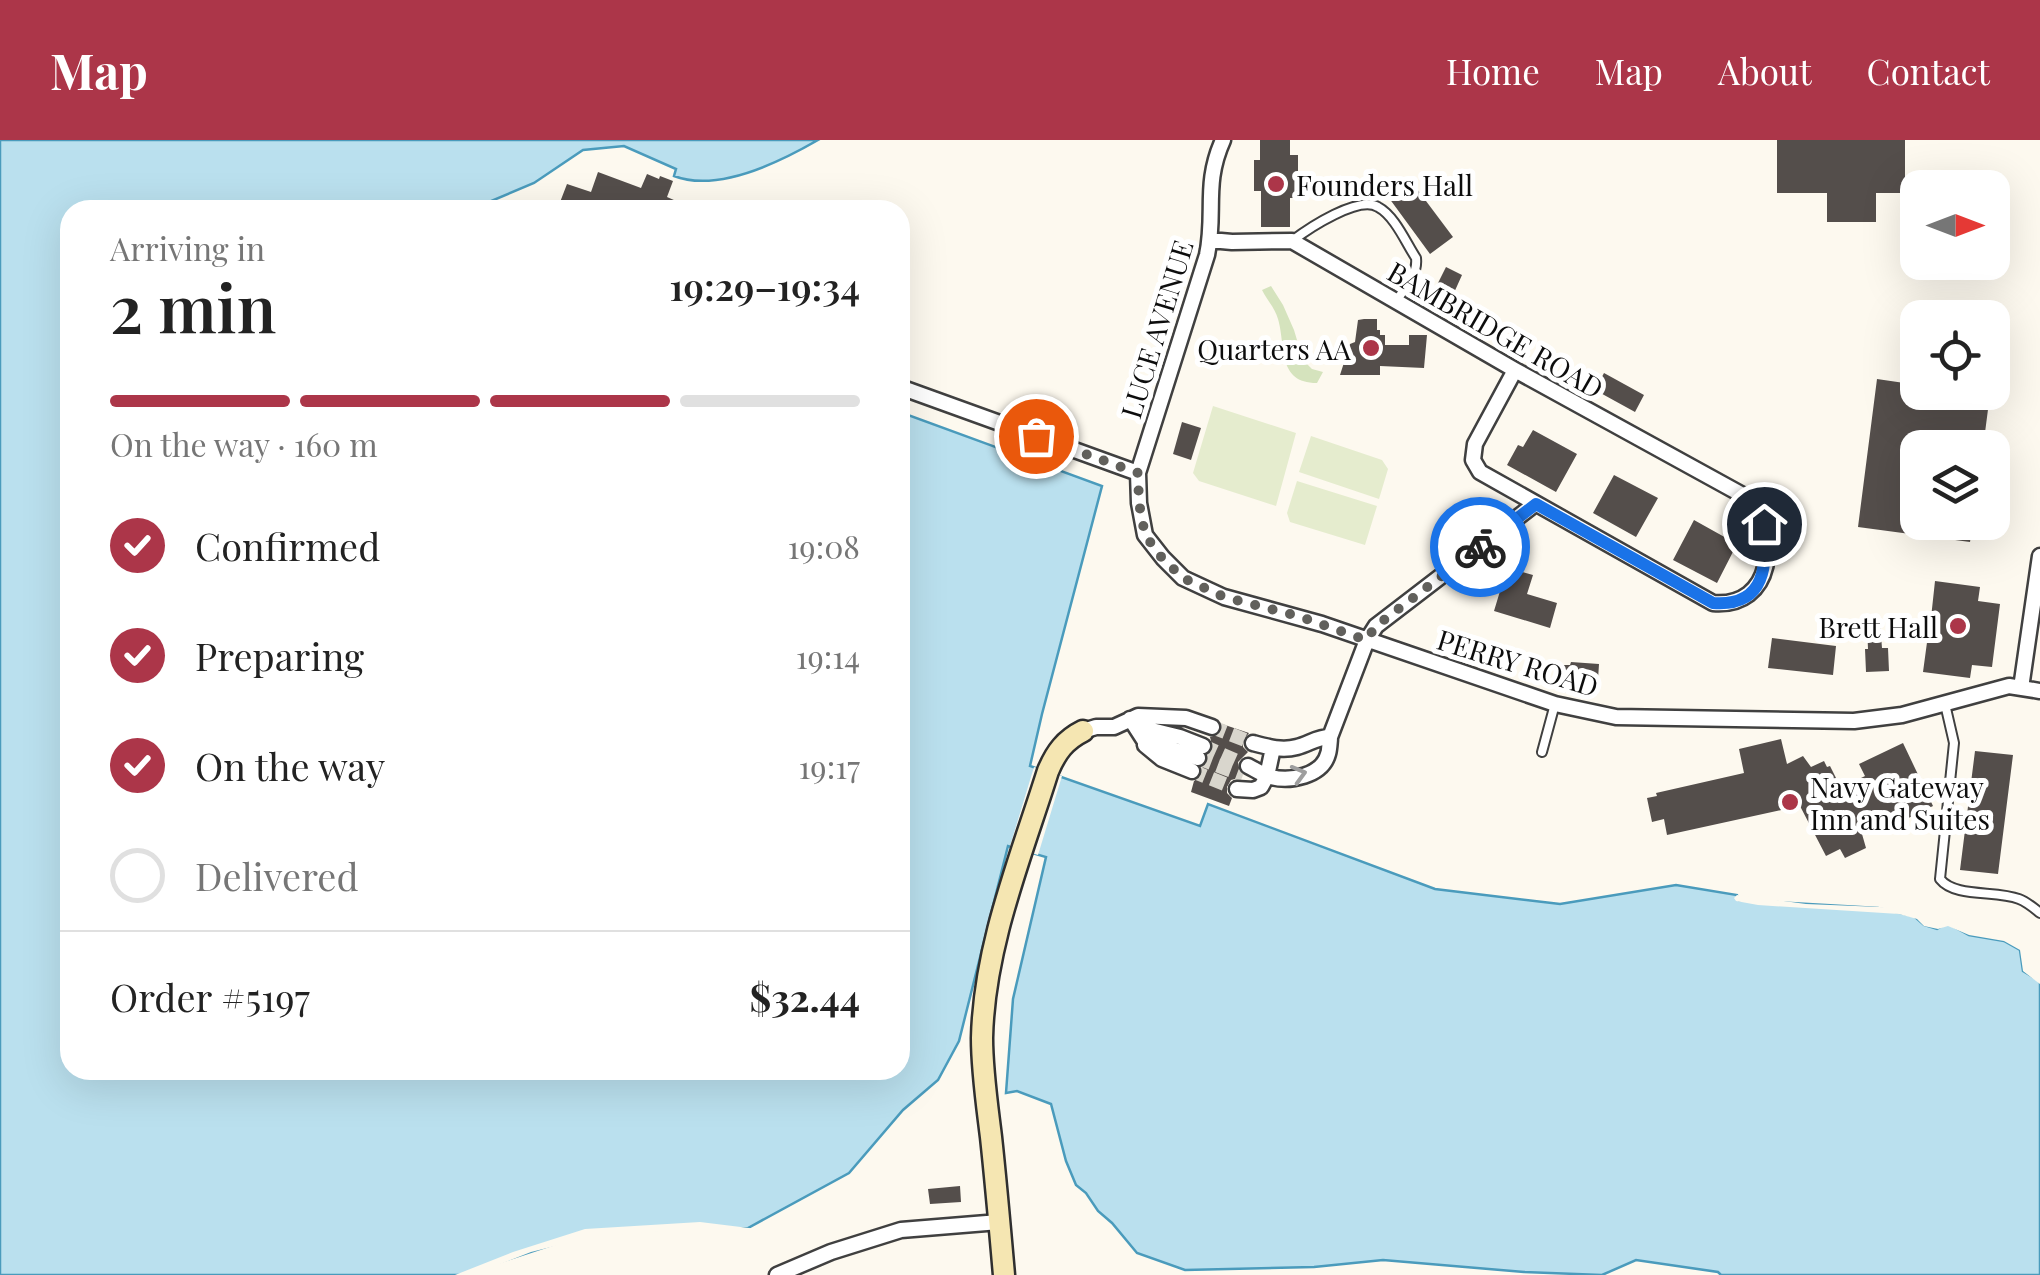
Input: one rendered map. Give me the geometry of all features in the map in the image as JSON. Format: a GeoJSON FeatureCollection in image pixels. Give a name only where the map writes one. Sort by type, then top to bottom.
{"type":"FeatureCollection","features":[{"type":"Feature","properties":{"kind":"street","name":"LUCE AVENUE"},"geometry":{"type":"LineString","coordinates":[[1138,473],[1210,240],[1210,184],[1223,140]]}},
{"type":"Feature","properties":{"kind":"street"},"geometry":{"type":"LineString","coordinates":[[1210,240],[1292,241]]}},
{"type":"Feature","properties":{"kind":"street","name":"BAMBRIDGE ROAD"},"geometry":{"type":"LineString","coordinates":[[1292,241],[1748,498],[1764,524],[1767,560],[1760,584],[1739,600],[1713,603],[1536,504]]}},
{"type":"Feature","properties":{"kind":"street"},"geometry":{"type":"LineString","coordinates":[[1272,748],[1267,776],[1253,790],[1243,777],[1267,776],[1288,779],[1303,776],[1324,763],[1366,640],[1376,626],[1536,504],[1480,472],[1473,460],[1475,444],[1515,370]]}},
{"type":"Feature","properties":{"kind":"street"},"geometry":{"type":"LineString","coordinates":[[910,391],[1138,473]]}},
{"type":"Feature","properties":{"kind":"street","name":"PERRY ROAD"},"geometry":{"type":"LineString","coordinates":[[1138,473],[1145,535],[1183,578],[1224,597],[1298,616],[1556,704],[1616,717],[1854,722],[1902,715],[2008,686],[2040,691]]}},
{"type":"Feature","properties":{"kind":"street"},"geometry":{"type":"LineString","coordinates":[[2021,688],[2040,556]]}},
{"type":"Feature","properties":{"kind":"street"},"geometry":{"type":"LineString","coordinates":[[1138,716],[1186,718],[1205,725],[1196,754],[1162,759],[1146,746],[1136,728],[1138,716]]}},
{"type":"Feature","properties":{"kind":"street"},"geometry":{"type":"LineString","coordinates":[[1004,1275],[982,1038],[994,950],[1048,770],[1065,742],[1096,727],[1136,728],[1196,754]]}},
{"type":"Feature","properties":{"kind":"street"},"geometry":{"type":"LineString","coordinates":[[1253,744],[1284,749],[1330,737]]}},
{"type":"Feature","properties":{"kind":"street"},"geometry":{"type":"LineString","coordinates":[[777,1275],[831,1252],[901,1230],[999,1222]]}},
{"type":"Feature","properties":{"kind":"lane"},"geometry":{"type":"LineString","coordinates":[[1292,241],[1357,204],[1379,207],[1416,258],[1413,276],[1396,301]]}},
{"type":"Feature","properties":{"kind":"lane"},"geometry":{"type":"LineString","coordinates":[[1542,752],[1556,704]]}},
{"type":"Feature","properties":{"kind":"lane"},"geometry":{"type":"LineString","coordinates":[[1945,704],[1954,743],[1940,879],[1953,890],[2018,898],[2040,913]]}},
{"type":"Feature","properties":{"kind":"green space"},"geometry":{"type":"Polygon","coordinates":[[[1271,286],[1294,330],[1303,360],[1312,369],[1323,372],[1317,383],[1295,377],[1289,370],[1277,315],[1262,290],[1271,286]]]}},
{"type":"Feature","properties":{"kind":"green space"},"geometry":{"type":"Polygon","coordinates":[[[1213,406],[1296,433],[1276,506],[1199,481],[1193,473],[1213,406]]]}},
{"type":"Feature","properties":{"kind":"green space"},"geometry":{"type":"Polygon","coordinates":[[[1311,436],[1382,460],[1388,469],[1379,499],[1299,472],[1311,436]]]}},
{"type":"Feature","properties":{"kind":"green space"},"geometry":{"type":"Polygon","coordinates":[[[1297,481],[1377,506],[1365,545],[1290,522],[1287,513],[1297,481]]]}},
{"type":"Feature","properties":{"kind":"water"},"geometry":{"type":"Polygon","coordinates":[[[0,140],[818,140],[767,166],[710,181],[674,176],[676,169],[624,146],[583,150],[534,183],[494,200],[60,200],[60,1080],[910,1080],[910,416],[1102,486],[1030,766],[1200,826],[1208,804],[1435,889],[1560,904],[1676,885],[1737,895],[1739,900],[1878,908],[1914,916],[1937,929],[1947,923],[1969,935],[2004,941],[2020,950],[2023,971],[2040,981],[2040,1275],[1721,1275],[1636,1260],[1602,1275],[1383,1260],[1314,1267],[1185,1270],[1137,1253],[1076,1185],[1051,1104],[1017,1091],[1006,1093],[1013,999],[1046,857],[1008,846],[959,1041],[938,1080],[903,1110],[849,1173],[748,1228],[594,1231],[461,1275],[0,1275],[0,140]]]}},
{"type":"Feature","properties":{"kind":"pier"},"geometry":{"type":"Polygon","coordinates":[[[1034,767],[1062,776],[1038,855],[1010,846],[1034,767]]]}},
{"type":"Feature","properties":{"kind":"pier"},"geometry":{"type":"Polygon","coordinates":[[[1737,895],[1806,904],[1904,908],[1937,924],[1950,919],[1971,930],[2006,936],[2023,946],[2028,968],[2040,975],[2040,984],[2023,971],[2020,950],[2004,941],[1969,935],[1948,926],[1924,926],[1917,919],[1899,914],[1758,905],[1736,901],[1737,895]]]}},
{"type":"Feature","properties":{"kind":"pier"},"geometry":{"type":"Polygon","coordinates":[[[700,1222],[757,1229],[595,1236],[531,1252],[472,1275],[455,1275],[585,1229],[700,1222]]]}},
{"type":"Feature","properties":{"kind":"building","name":"Founders Hall"},"geometry":{"type":"Polygon","coordinates":[[[1260,140],[1290,140],[1290,155],[1298,155],[1298,198],[1290,198],[1290,227],[1261,227],[1261,191],[1254,191],[1254,160],[1260,160],[1260,140]]]}},
{"type":"Feature","properties":{"kind":"building"},"geometry":{"type":"Polygon","coordinates":[[[1777,140],[1905,140],[1900,193],[1876,193],[1876,222],[1827,222],[1827,193],[1777,193],[1777,140]]]}},
{"type":"Feature","properties":{"kind":"building"},"geometry":{"type":"Polygon","coordinates":[[[598,172],[641,188],[647,174],[673,181],[667,197],[674,200],[561,200],[567,184],[591,192],[598,172]]]}},
{"type":"Feature","properties":{"kind":"building"},"geometry":{"type":"Polygon","coordinates":[[[1411,181],[1453,237],[1430,254],[1389,198],[1411,181]]]}},
{"type":"Feature","properties":{"kind":"building"},"geometry":{"type":"Polygon","coordinates":[[[1446,267],[1462,275],[1453,295],[1436,287],[1446,267]]]}},
{"type":"Feature","properties":{"kind":"building","name":"Quarters AA"},"geometry":{"type":"Polygon","coordinates":[[[1377,319],[1377,330],[1385,335],[1385,345],[1409,345],[1409,335],[1427,335],[1424,368],[1380,366],[1380,375],[1340,375],[1350,344],[1355,342],[1358,320],[1377,319]]]}},
{"type":"Feature","properties":{"kind":"building"},"geometry":{"type":"Polygon","coordinates":[[[1604,373],[1644,395],[1635,412],[1595,390],[1604,373]]]}},
{"type":"Feature","properties":{"kind":"building"},"geometry":{"type":"Polygon","coordinates":[[[1877,379],[1900,382],[1900,410],[1988,410],[1985,430],[1900,430],[1900,533],[1858,527],[1877,379]]]}},
{"type":"Feature","properties":{"kind":"building"},"geometry":{"type":"Polygon","coordinates":[[[1182,422],[1201,428],[1191,460],[1173,454],[1182,422]]]}},
{"type":"Feature","properties":{"kind":"building"},"geometry":{"type":"Polygon","coordinates":[[[1533,430],[1577,454],[1556,492],[1507,465],[1518,445],[1523,447],[1533,430]]]}},
{"type":"Feature","properties":{"kind":"building"},"geometry":{"type":"Polygon","coordinates":[[[1614,475],[1658,498],[1636,537],[1593,513],[1614,475]]]}},
{"type":"Feature","properties":{"kind":"building"},"geometry":{"type":"Polygon","coordinates":[[[1694,520],[1737,544],[1717,583],[1673,560],[1694,520]]]}},
{"type":"Feature","properties":{"kind":"building"},"geometry":{"type":"Polygon","coordinates":[[[1507,568],[1533,575],[1527,594],[1557,603],[1550,628],[1494,611],[1507,568]]]}},
{"type":"Feature","properties":{"kind":"building","name":"Brett Hall"},"geometry":{"type":"Polygon","coordinates":[[[1935,581],[1980,587],[1978,601],[2000,604],[1992,667],[1972,665],[1970,678],[1923,672],[1928,635],[1917,634],[1919,617],[1931,618],[1935,581]]]}},
{"type":"Feature","properties":{"kind":"building"},"geometry":{"type":"Polygon","coordinates":[[[1880,624],[1882,648],[1888,648],[1889,671],[1866,672],[1867,625],[1880,624]]]}},
{"type":"Feature","properties":{"kind":"building"},"geometry":{"type":"Polygon","coordinates":[[[1772,638],[1836,646],[1833,675],[1768,668],[1772,638]]]}},
{"type":"Feature","properties":{"kind":"building"},"geometry":{"type":"Polygon","coordinates":[[[1599,664],[1597,695],[1561,692],[1563,665],[1599,664]]]}},
{"type":"Feature","properties":{"kind":"building"},"geometry":{"type":"Polygon","coordinates":[[[1222,724],[1249,733],[1243,741],[1248,752],[1238,762],[1239,778],[1231,780],[1227,787],[1232,798],[1229,806],[1191,792],[1213,749],[1210,737],[1220,734],[1222,724]]]}},
{"type":"Feature","properties":{"kind":"building","name":"Navy Gateway Inn and Suites"},"geometry":{"type":"Polygon","coordinates":[[[1781,739],[1787,764],[1803,756],[1811,767],[1824,761],[1841,788],[1865,776],[1859,764],[1903,743],[1933,806],[1890,827],[1884,816],[1860,827],[1866,848],[1845,858],[1840,849],[1826,856],[1800,806],[1667,835],[1664,819],[1652,822],[1647,798],[1744,773],[1739,749],[1781,739]]]}},
{"type":"Feature","properties":{"kind":"building"},"geometry":{"type":"Polygon","coordinates":[[[1975,751],[2013,755],[1998,874],[1960,870],[1975,751]]]}},
{"type":"Feature","properties":{"kind":"building"},"geometry":{"type":"Polygon","coordinates":[[[960,1186],[961,1202],[930,1204],[928,1189],[960,1186]]]}},
{"type":"Feature","properties":{"kind":"tunnel"},"geometry":{"type":"LineString","coordinates":[[1212,727],[1253,743]]}},
{"type":"Feature","properties":{"kind":"tunnel"},"geometry":{"type":"LineString","coordinates":[[1203,746],[1248,766]]}},
{"type":"Feature","properties":{"kind":"tunnel"},"geometry":{"type":"LineString","coordinates":[[1198,758],[1243,775]]}},
{"type":"Feature","properties":{"kind":"tunnel"},"geometry":{"type":"LineString","coordinates":[[1192,771],[1237,789]]}},
{"type":"Feature","properties":{"kind":"way so far"},"geometry":{"type":"LineString","coordinates":[[1036,436],[1138,473],[1145,535],[1183,578],[1224,597],[1298,616],[1366,640],[1376,626],[1480,547]]}},
{"type":"Feature","properties":{"kind":"place","name":"Founders Hall"},"geometry":{"type":"Point","coordinates":[1276,184]}},
{"type":"Feature","properties":{"kind":"place","name":"Quarters AA"},"geometry":{"type":"Point","coordinates":[1371,348]}},
{"type":"Feature","properties":{"kind":"place","name":"Brett Hall"},"geometry":{"type":"Point","coordinates":[1958,626]}},
{"type":"Feature","properties":{"kind":"place","name":"Navy Gateway Inn and Suites"},"geometry":{"type":"Point","coordinates":[1790,802]}},
{"type":"Feature","properties":{"kind":"route"},"geometry":{"type":"LineString","coordinates":[[1480,547],[1536,504],[1713,603],[1728,604],[1760,584],[1767,560],[1764,524]]}}]}
